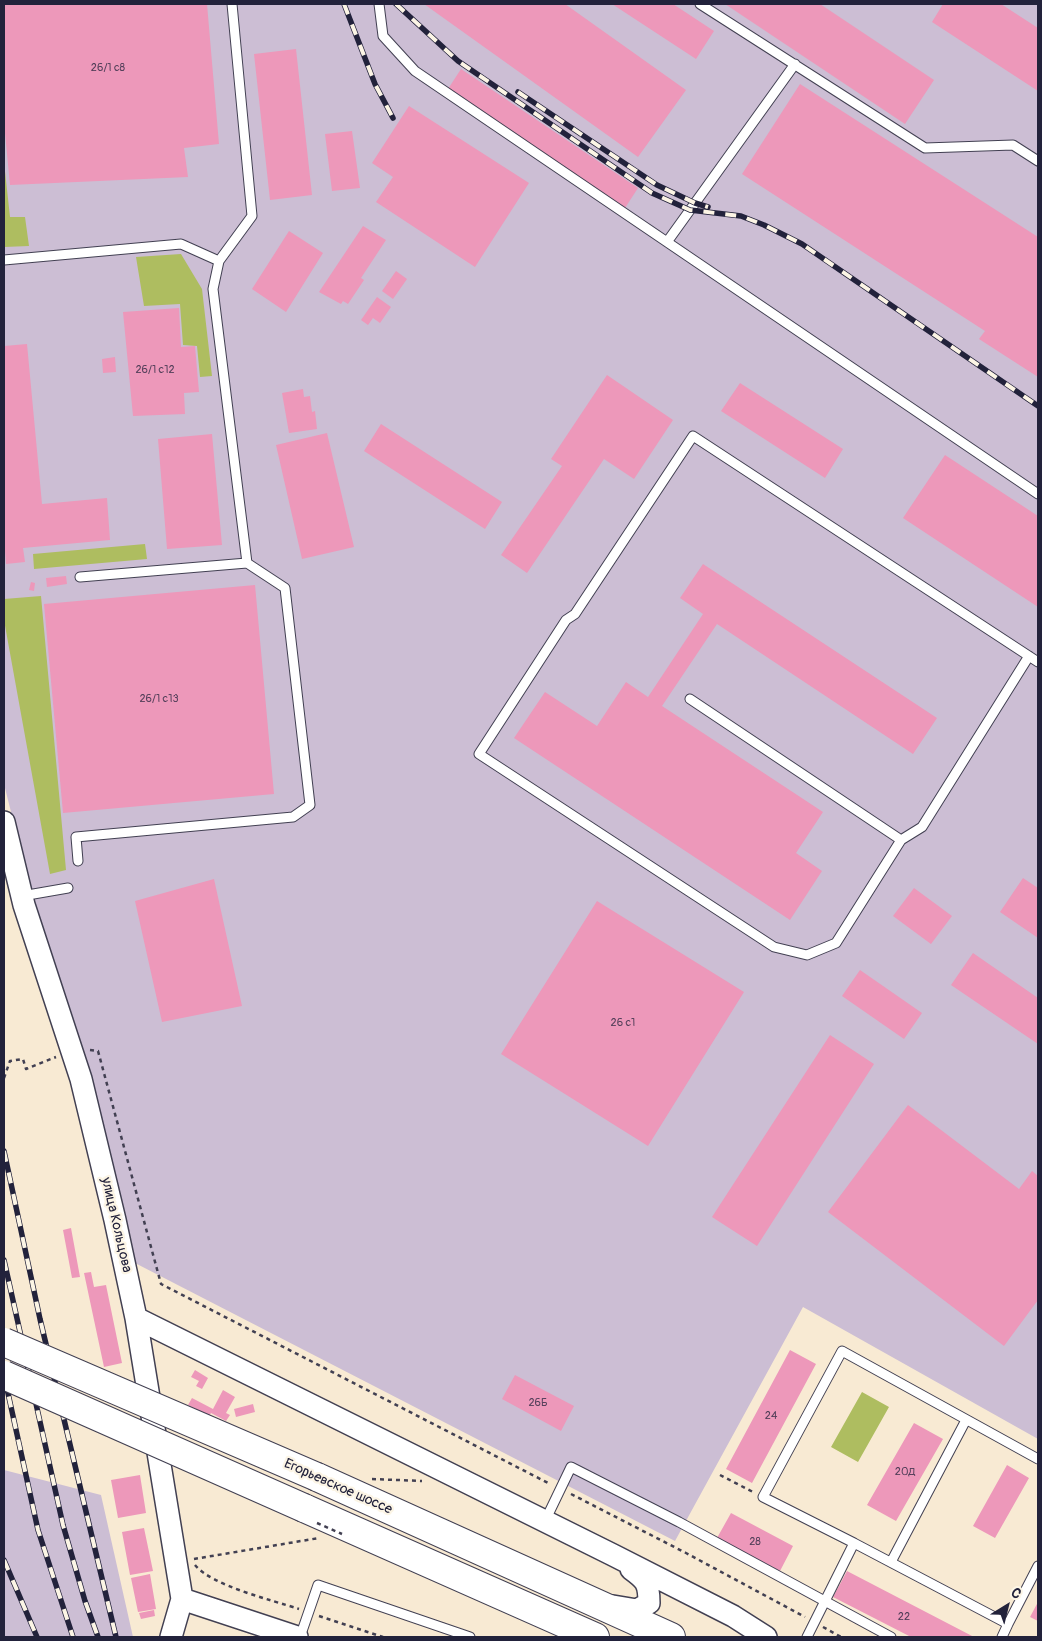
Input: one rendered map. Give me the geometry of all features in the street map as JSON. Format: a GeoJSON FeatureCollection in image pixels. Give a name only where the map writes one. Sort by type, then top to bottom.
{"type":"FeatureCollection","features":[{"type":"Feature","properties":{"kind":"main road","name":"Егорьевское шоссе"},"geometry":{"type":"LineString","coordinates":[[4,1342],[317,1477],[671,1637]]}},
{"type":"Feature","properties":{"kind":"main road"},"geometry":{"type":"LineString","coordinates":[[4,1375],[304,1508],[576,1632],[595,1637]]}},
{"type":"Feature","properties":{"kind":"street","name":"улица Кольцова"},"geometry":{"type":"LineString","coordinates":[[4,822],[22,896],[81,1079],[115,1220],[136,1318],[182,1599],[171,1637]]}},
{"type":"Feature","properties":{"kind":"street"},"geometry":{"type":"LineString","coordinates":[[136,1318],[613,1555],[733,1616],[766,1637]]}},
{"type":"Feature","properties":{"kind":"street"},"geometry":{"type":"LineString","coordinates":[[588,1599],[637,1610],[649,1603],[649,1592],[644,1579],[613,1555]]}},
{"type":"Feature","properties":{"kind":"street"},"geometry":{"type":"LineString","coordinates":[[182,1599],[299,1637]]}},
{"type":"Feature","properties":{"kind":"lane"},"geometry":{"type":"LineString","coordinates":[[232,4],[252,216],[219,261],[213,289],[247,563]]}},
{"type":"Feature","properties":{"kind":"lane"},"geometry":{"type":"LineString","coordinates":[[379,4],[383,36],[415,71],[1038,494]]}},
{"type":"Feature","properties":{"kind":"lane"},"geometry":{"type":"LineString","coordinates":[[700,4],[925,148],[1013,145],[1038,161]]}},
{"type":"Feature","properties":{"kind":"lane"},"geometry":{"type":"LineString","coordinates":[[667,242],[795,64]]}},
{"type":"Feature","properties":{"kind":"lane"},"geometry":{"type":"LineString","coordinates":[[4,260],[181,244],[219,261]]}},
{"type":"Feature","properties":{"kind":"lane"},"geometry":{"type":"LineString","coordinates":[[1029,656],[922,827],[901,840],[836,943],[807,955],[774,946],[479,754],[566,620],[575,614],[693,436],[1029,656],[1038,662]]}},
{"type":"Feature","properties":{"kind":"lane"},"geometry":{"type":"LineString","coordinates":[[78,861],[76,837],[293,817],[310,805],[285,588],[247,563],[80,576]]}},
{"type":"Feature","properties":{"kind":"lane"},"geometry":{"type":"LineString","coordinates":[[690,699],[901,840]]}},
{"type":"Feature","properties":{"kind":"lane"},"geometry":{"type":"LineString","coordinates":[[22,896],[68,888]]}},
{"type":"Feature","properties":{"kind":"lane"},"geometry":{"type":"LineString","coordinates":[[1008,1624],[854,1542],[763,1497],[842,1351],[1038,1459]]}},
{"type":"Feature","properties":{"kind":"lane"},"geometry":{"type":"LineString","coordinates":[[891,1562],[966,1420]]}},
{"type":"Feature","properties":{"kind":"lane"},"geometry":{"type":"LineString","coordinates":[[545,1521],[571,1467],[680,1522],[891,1637]]}},
{"type":"Feature","properties":{"kind":"lane"},"geometry":{"type":"LineString","coordinates":[[807,1637],[854,1542]]}},
{"type":"Feature","properties":{"kind":"lane"},"geometry":{"type":"LineString","coordinates":[[1002,1637],[1038,1566]]}},
{"type":"Feature","properties":{"kind":"lane"},"geometry":{"type":"LineString","coordinates":[[299,1637],[318,1585],[470,1637]]}},
{"type":"Feature","properties":{"kind":"path"},"geometry":{"type":"LineString","coordinates":[[4,1078],[10,1061],[23,1059],[26,1069],[72,1050],[98,1051],[161,1284],[686,1553],[841,1637]]}},
{"type":"Feature","properties":{"kind":"path"},"geometry":{"type":"LineString","coordinates":[[720,1475],[763,1497]]}},
{"type":"Feature","properties":{"kind":"path"},"geometry":{"type":"LineString","coordinates":[[370,1479],[427,1481]]}},
{"type":"Feature","properties":{"kind":"path"},"geometry":{"type":"LineString","coordinates":[[333,1536],[342,1534]]}},
{"type":"Feature","properties":{"kind":"path"},"geometry":{"type":"LineString","coordinates":[[190,1560],[324,1537]]}},
{"type":"Feature","properties":{"kind":"shaded area"},"geometry":{"type":"Polygon","coordinates":[[[4,4],[1038,4],[1038,1439],[803,1307],[675,1541],[135,1263],[96,1098],[29,884],[4,784],[4,4]]]}},
{"type":"Feature","properties":{"kind":"shaded area"},"geometry":{"type":"Polygon","coordinates":[[[4,1470],[101,1495],[133,1637],[5,1637],[4,1470]]]}},
{"type":"Feature","properties":{"kind":"green space"},"geometry":{"type":"Polygon","coordinates":[[[4,162],[10,217],[25,217],[29,246],[4,247],[4,162]]]}},
{"type":"Feature","properties":{"kind":"green space"},"geometry":{"type":"Polygon","coordinates":[[[181,254],[202,289],[212,376],[200,377],[197,346],[183,345],[180,304],[144,306],[136,257],[181,254]]]}},
{"type":"Feature","properties":{"kind":"green space"},"geometry":{"type":"Polygon","coordinates":[[[145,544],[147,559],[34,569],[33,554],[145,544]]]}},
{"type":"Feature","properties":{"kind":"green space"},"geometry":{"type":"Polygon","coordinates":[[[41,596],[66,870],[50,874],[4,620],[4,599],[41,596]]]}},
{"type":"Feature","properties":{"kind":"green space"},"geometry":{"type":"Polygon","coordinates":[[[862,1392],[889,1407],[858,1462],[831,1447],[862,1392]]]}},
{"type":"Feature","properties":{"kind":"building"},"geometry":{"type":"Polygon","coordinates":[[[4,4],[207,4],[219,144],[184,148],[188,177],[10,185],[4,133],[4,4]]]}},
{"type":"Feature","properties":{"kind":"building"},"geometry":{"type":"Polygon","coordinates":[[[424,4],[565,4],[686,90],[638,157],[424,4]]]}},
{"type":"Feature","properties":{"kind":"building"},"geometry":{"type":"Polygon","coordinates":[[[612,4],[673,4],[714,31],[696,59],[612,4]]]}},
{"type":"Feature","properties":{"kind":"building"},"geometry":{"type":"Polygon","coordinates":[[[725,4],[820,4],[934,80],[905,124],[725,4]]]}},
{"type":"Feature","properties":{"kind":"building"},"geometry":{"type":"Polygon","coordinates":[[[943,4],[1001,4],[1038,28],[1038,91],[932,22],[943,4]]]}},
{"type":"Feature","properties":{"kind":"building"},"geometry":{"type":"Polygon","coordinates":[[[296,49],[312,195],[270,200],[254,54],[296,49]]]}},
{"type":"Feature","properties":{"kind":"building"},"geometry":{"type":"Polygon","coordinates":[[[461,69],[638,188],[625,208],[448,89],[461,69]]]}},
{"type":"Feature","properties":{"kind":"building"},"geometry":{"type":"Polygon","coordinates":[[[800,84],[1038,237],[1038,377],[979,339],[985,331],[742,174],[800,84]]]}},
{"type":"Feature","properties":{"kind":"building"},"geometry":{"type":"Polygon","coordinates":[[[409,106],[529,183],[475,267],[376,202],[393,177],[372,163],[409,106]]]}},
{"type":"Feature","properties":{"kind":"building"},"geometry":{"type":"Polygon","coordinates":[[[352,131],[360,188],[332,191],[325,134],[352,131]]]}},
{"type":"Feature","properties":{"kind":"building"},"geometry":{"type":"Polygon","coordinates":[[[363,226],[386,240],[361,278],[364,280],[348,304],[343,301],[341,304],[319,292],[363,226]]]}},
{"type":"Feature","properties":{"kind":"building"},"geometry":{"type":"Polygon","coordinates":[[[289,231],[323,253],[286,312],[252,289],[289,231]]]}},
{"type":"Feature","properties":{"kind":"building"},"geometry":{"type":"Polygon","coordinates":[[[396,271],[407,279],[393,299],[382,291],[396,271]]]}},
{"type":"Feature","properties":{"kind":"building"},"geometry":{"type":"Polygon","coordinates":[[[377,297],[391,307],[380,323],[373,318],[368,325],[361,320],[377,297]]]}},
{"type":"Feature","properties":{"kind":"building"},"geometry":{"type":"Polygon","coordinates":[[[179,308],[181,347],[195,346],[199,392],[184,393],[185,414],[133,416],[123,312],[179,308]]]}},
{"type":"Feature","properties":{"kind":"building"},"geometry":{"type":"Polygon","coordinates":[[[27,344],[42,504],[107,498],[110,540],[23,548],[25,562],[6,564],[4,551],[4,346],[27,344]]]}},
{"type":"Feature","properties":{"kind":"building"},"geometry":{"type":"Polygon","coordinates":[[[115,357],[116,372],[103,373],[102,359],[115,357]]]}},
{"type":"Feature","properties":{"kind":"building"},"geometry":{"type":"Polygon","coordinates":[[[607,375],[673,420],[634,479],[604,459],[527,573],[501,555],[562,466],[551,459],[607,375]]]}},
{"type":"Feature","properties":{"kind":"building"},"geometry":{"type":"Polygon","coordinates":[[[740,383],[843,449],[825,478],[721,411],[740,383]]]}},
{"type":"Feature","properties":{"kind":"building"},"geometry":{"type":"Polygon","coordinates":[[[303,389],[304,397],[310,396],[312,412],[315,411],[317,429],[289,433],[282,393],[303,389]]]}},
{"type":"Feature","properties":{"kind":"building"},"geometry":{"type":"Polygon","coordinates":[[[381,424],[502,502],[485,529],[364,451],[381,424]]]}},
{"type":"Feature","properties":{"kind":"building"},"geometry":{"type":"Polygon","coordinates":[[[327,433],[354,547],[302,559],[276,445],[327,433]]]}},
{"type":"Feature","properties":{"kind":"building"},"geometry":{"type":"Polygon","coordinates":[[[212,434],[222,545],[167,549],[158,439],[212,434]]]}},
{"type":"Feature","properties":{"kind":"building"},"geometry":{"type":"Polygon","coordinates":[[[945,455],[1038,516],[1038,607],[903,518],[945,455]]]}},
{"type":"Feature","properties":{"kind":"building"},"geometry":{"type":"Polygon","coordinates":[[[703,564],[937,718],[913,754],[717,624],[662,706],[823,812],[796,853],[822,871],[790,920],[514,738],[545,692],[597,726],[626,682],[648,697],[703,614],[680,598],[703,564]]]}},
{"type":"Feature","properties":{"kind":"building"},"geometry":{"type":"Polygon","coordinates":[[[66,576],[67,584],[47,587],[46,578],[66,576]]]}},
{"type":"Feature","properties":{"kind":"building"},"geometry":{"type":"Polygon","coordinates":[[[31,582],[35,583],[34,591],[29,590],[31,582]]]}},
{"type":"Feature","properties":{"kind":"building"},"geometry":{"type":"Polygon","coordinates":[[[255,585],[274,794],[63,813],[44,604],[255,585]]]}},
{"type":"Feature","properties":{"kind":"building"},"geometry":{"type":"Polygon","coordinates":[[[1023,878],[1038,888],[1038,938],[1000,912],[1023,878]]]}},
{"type":"Feature","properties":{"kind":"building"},"geometry":{"type":"Polygon","coordinates":[[[214,879],[242,1006],[162,1022],[135,901],[214,879]]]}},
{"type":"Feature","properties":{"kind":"building"},"geometry":{"type":"Polygon","coordinates":[[[914,888],[952,916],[931,944],[893,916],[914,888]]]}},
{"type":"Feature","properties":{"kind":"building"},"geometry":{"type":"Polygon","coordinates":[[[597,901],[744,992],[648,1146],[501,1054],[597,901]]]}},
{"type":"Feature","properties":{"kind":"building"},"geometry":{"type":"Polygon","coordinates":[[[973,953],[1038,998],[1038,1044],[951,985],[973,953]]]}},
{"type":"Feature","properties":{"kind":"building"},"geometry":{"type":"Polygon","coordinates":[[[860,970],[922,1013],[904,1039],[842,996],[860,970]]]}},
{"type":"Feature","properties":{"kind":"building"},"geometry":{"type":"Polygon","coordinates":[[[830,1035],[874,1064],[757,1246],[712,1217],[830,1035]]]}},
{"type":"Feature","properties":{"kind":"building"},"geometry":{"type":"Polygon","coordinates":[[[908,1105],[1019,1189],[1032,1171],[1038,1176],[1038,1300],[1004,1346],[828,1212],[908,1105]]]}},
{"type":"Feature","properties":{"kind":"building"},"geometry":{"type":"Polygon","coordinates":[[[71,1228],[80,1277],[72,1278],[63,1230],[71,1228]]]}},
{"type":"Feature","properties":{"kind":"building"},"geometry":{"type":"Polygon","coordinates":[[[91,1272],[94,1287],[106,1285],[122,1363],[104,1367],[84,1273],[91,1272]]]}},
{"type":"Feature","properties":{"kind":"building"},"geometry":{"type":"Polygon","coordinates":[[[790,1350],[816,1364],[752,1483],[726,1469],[790,1350]]]}},
{"type":"Feature","properties":{"kind":"building"},"geometry":{"type":"Polygon","coordinates":[[[195,1370],[208,1378],[202,1389],[196,1386],[199,1381],[191,1377],[195,1370]]]}},
{"type":"Feature","properties":{"kind":"building"},"geometry":{"type":"Polygon","coordinates":[[[515,1375],[574,1406],[561,1431],[502,1399],[515,1375]]]}},
{"type":"Feature","properties":{"kind":"building"},"geometry":{"type":"Polygon","coordinates":[[[223,1390],[235,1397],[226,1413],[230,1415],[226,1421],[211,1413],[209,1416],[188,1405],[192,1398],[213,1409],[223,1390]]]}},
{"type":"Feature","properties":{"kind":"building"},"geometry":{"type":"Polygon","coordinates":[[[253,1404],[255,1412],[236,1417],[234,1409],[253,1404]]]}},
{"type":"Feature","properties":{"kind":"building"},"geometry":{"type":"Polygon","coordinates":[[[914,1423],[943,1439],[896,1521],[867,1505],[914,1423]]]}},
{"type":"Feature","properties":{"kind":"building"},"geometry":{"type":"Polygon","coordinates":[[[1007,1465],[1029,1478],[995,1538],[973,1526],[1007,1465]]]}},
{"type":"Feature","properties":{"kind":"building"},"geometry":{"type":"Polygon","coordinates":[[[140,1475],[146,1513],[118,1518],[111,1480],[140,1475]]]}},
{"type":"Feature","properties":{"kind":"building"},"geometry":{"type":"Polygon","coordinates":[[[731,1513],[793,1546],[780,1571],[717,1538],[731,1513]]]}},
{"type":"Feature","properties":{"kind":"building"},"geometry":{"type":"Polygon","coordinates":[[[144,1528],[153,1571],[130,1575],[122,1532],[144,1528]]]}},
{"type":"Feature","properties":{"kind":"building"},"geometry":{"type":"Polygon","coordinates":[[[847,1571],[974,1637],[911,1637],[833,1597],[847,1571]]]}},
{"type":"Feature","properties":{"kind":"building"},"geometry":{"type":"Polygon","coordinates":[[[150,1574],[156,1609],[138,1612],[131,1578],[150,1574]]]}},
{"type":"Feature","properties":{"kind":"building"},"geometry":{"type":"Polygon","coordinates":[[[1038,1602],[1038,1621],[1030,1617],[1038,1602]]]}},
{"type":"Feature","properties":{"kind":"building"},"geometry":{"type":"Polygon","coordinates":[[[154,1610],[155,1616],[141,1619],[139,1613],[154,1610]]]}},
{"type":"Feature","properties":{"kind":"railway"},"geometry":{"type":"LineString","coordinates":[[344,4],[375,84],[393,118]]}},
{"type":"Feature","properties":{"kind":"railway"},"geometry":{"type":"LineString","coordinates":[[396,4],[458,61],[652,193],[690,210],[741,216],[802,244],[1038,406]]}},
{"type":"Feature","properties":{"kind":"railway"},"geometry":{"type":"LineString","coordinates":[[518,92],[657,185],[708,207]]}},
{"type":"Feature","properties":{"kind":"railway"},"geometry":{"type":"LineString","coordinates":[[4,1151],[40,1319],[116,1637]]}},
{"type":"Feature","properties":{"kind":"railway"},"geometry":{"type":"LineString","coordinates":[[4,1260],[63,1525],[85,1601],[98,1637]]}},
{"type":"Feature","properties":{"kind":"railway"},"geometry":{"type":"LineString","coordinates":[[4,1375],[38,1530],[73,1637]]}},
{"type":"Feature","properties":{"kind":"railway"},"geometry":{"type":"LineString","coordinates":[[4,1560],[37,1637]]}}]}
